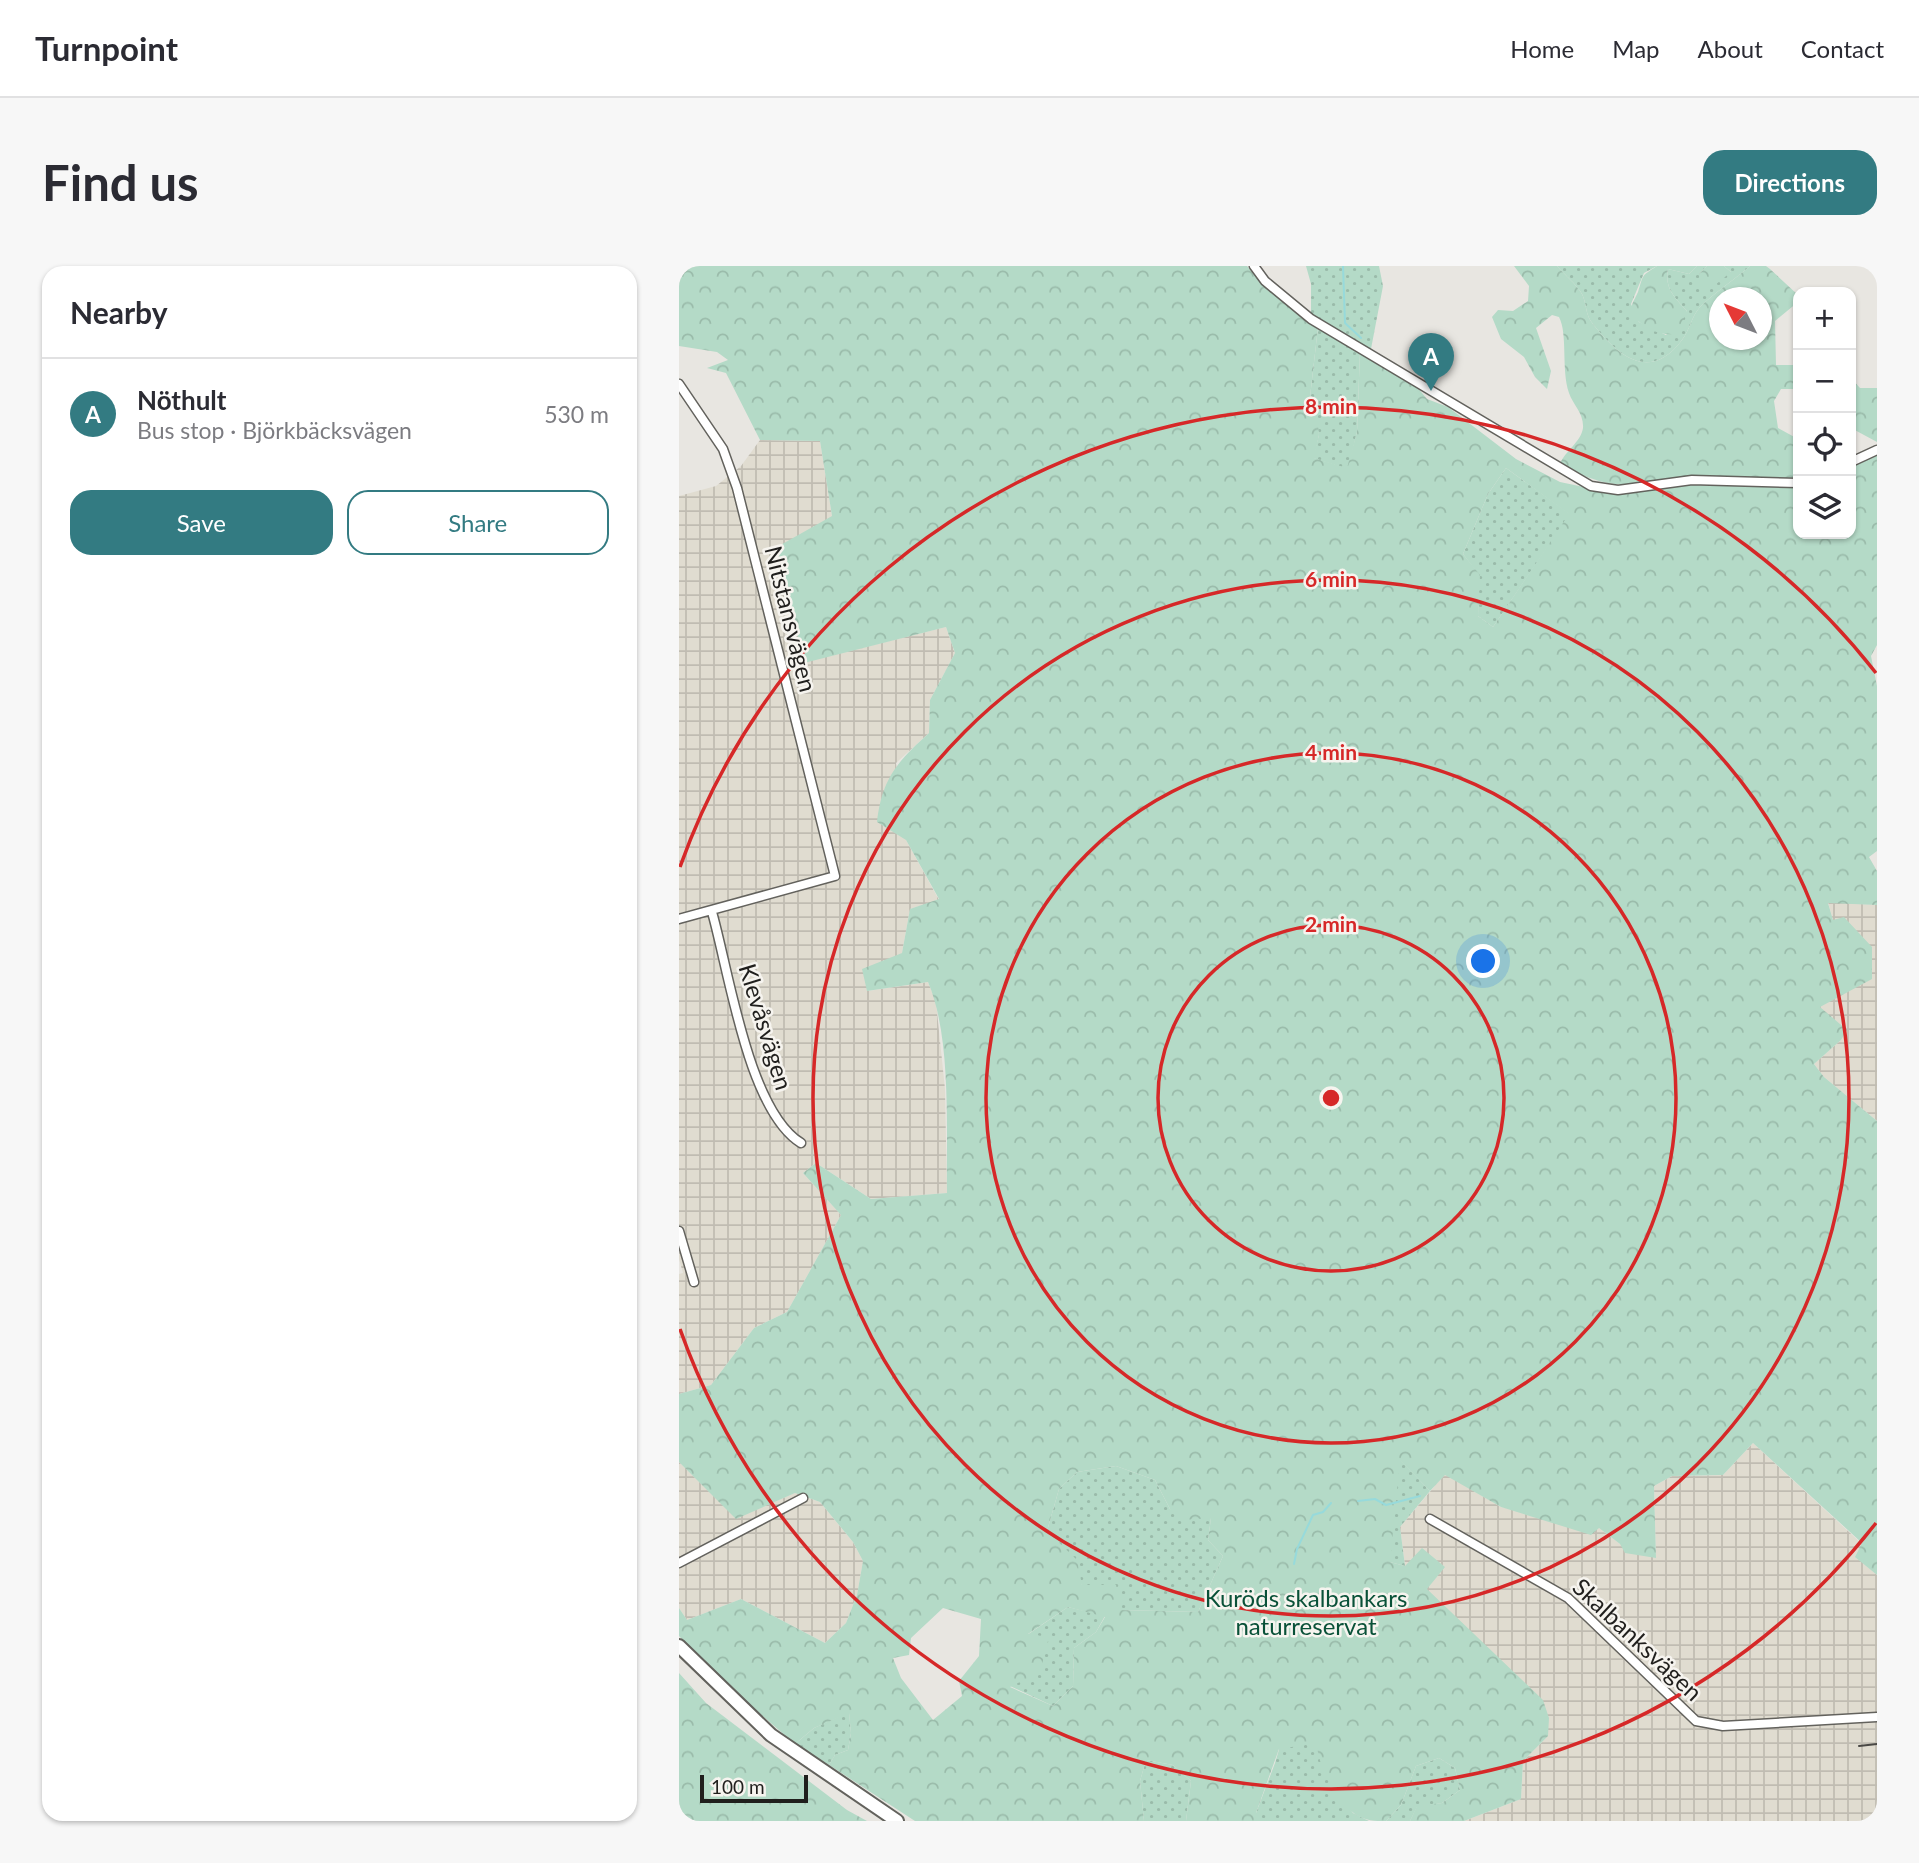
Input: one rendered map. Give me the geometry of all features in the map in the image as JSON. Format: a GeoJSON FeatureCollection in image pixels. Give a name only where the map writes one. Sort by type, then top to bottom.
{"type":"FeatureCollection","features":[{"type":"Feature","properties":{"kind":"main road"},"geometry":{"type":"LineString","coordinates":[[679,1646],[771,1735],[897,1821]]}},
{"type":"Feature","properties":{"kind":"street"},"geometry":{"type":"LineString","coordinates":[[1254,266],[1265,281],[1311,319],[1591,486],[1618,490],[1692,480],[1793,483]]}},
{"type":"Feature","properties":{"kind":"street","name":"Nitstansvägen"},"geometry":{"type":"LineString","coordinates":[[679,384],[723,449],[737,488],[835,876],[712,912]]}},
{"type":"Feature","properties":{"kind":"street"},"geometry":{"type":"LineString","coordinates":[[1856,460],[1877,450]]}},
{"type":"Feature","properties":{"kind":"street"},"geometry":{"type":"LineString","coordinates":[[679,919],[712,912]]}},
{"type":"Feature","properties":{"kind":"street","name":"Klevåsvägen"},"geometry":{"type":"LineString","coordinates":[[712,912],[757,1079],[772,1112],[786,1131],[801,1143]]}},
{"type":"Feature","properties":{"kind":"street"},"geometry":{"type":"LineString","coordinates":[[679,1231],[694,1282]]}},
{"type":"Feature","properties":{"kind":"street"},"geometry":{"type":"LineString","coordinates":[[679,1563],[803,1498]]}},
{"type":"Feature","properties":{"kind":"street","name":"Skalbanksvägen"},"geometry":{"type":"LineString","coordinates":[[1430,1519],[1568,1598],[1696,1721],[1723,1726],[1877,1717]]}},
{"type":"Feature","properties":{"kind":"shaded area"},"geometry":{"type":"Polygon","coordinates":[[[760,440],[820,441],[832,516],[804,662],[946,627],[955,653],[930,700],[929,733],[896,763],[906,840],[939,900],[910,909],[902,953],[868,991],[928,982],[936,1002],[945,1089],[947,1193],[871,1199],[816,1163],[803,1173],[841,1215],[787,1312],[754,1328],[711,1385],[679,1394],[679,1274],[683,1273],[679,1259],[679,496],[716,486],[741,466],[760,440]]]}},
{"type":"Feature","properties":{"kind":"shaded area"},"geometry":{"type":"Polygon","coordinates":[[[1828,902],[1877,905],[1877,1121],[1824,1077],[1814,1064],[1841,1040],[1819,1007],[1833,920],[1828,902]]]}},
{"type":"Feature","properties":{"kind":"shaded area"},"geometry":{"type":"Polygon","coordinates":[[[1753,1443],[1862,1544],[1856,1557],[1877,1575],[1877,1821],[1464,1821],[1521,1799],[1523,1761],[1548,1736],[1405,1566],[1400,1527],[1445,1474],[1501,1507],[1599,1528],[1620,1544],[1656,1558],[1654,1486],[1672,1476],[1723,1475],[1753,1443]]]}},
{"type":"Feature","properties":{"kind":"shaded area"},"geometry":{"type":"Polygon","coordinates":[[[679,1462],[736,1518],[795,1493],[820,1502],[853,1542],[863,1561],[857,1595],[846,1623],[825,1643],[741,1599],[687,1620],[679,1608],[679,1462]]]}},
{"type":"Feature","properties":{"kind":"green space","name":"Kuröds skalbankars naturreservat"},"geometry":{"type":"Polygon","coordinates":[[[679,266],[1247,266],[1268,290],[1318,327],[1310,397],[1317,412],[1319,435],[1314,458],[1347,468],[1357,432],[1360,351],[1412,381],[1427,399],[1448,407],[1516,459],[1560,482],[1617,494],[1692,485],[1793,487],[1793,539],[1856,539],[1856,464],[1877,454],[1877,645],[1871,656],[1877,686],[1877,851],[1869,857],[1877,871],[1877,905],[1828,903],[1833,920],[1844,917],[1872,947],[1872,979],[1820,1007],[1847,1030],[1841,1040],[1814,1064],[1824,1077],[1877,1121],[1877,1575],[1855,1557],[1862,1543],[1753,1443],[1723,1475],[1672,1476],[1654,1486],[1656,1558],[1625,1553],[1620,1544],[1599,1528],[1591,1535],[1501,1507],[1445,1475],[1430,1491],[1400,1460],[1390,1562],[1405,1566],[1422,1548],[1445,1567],[1427,1589],[1543,1700],[1549,1718],[1548,1736],[1523,1761],[1521,1799],[1464,1821],[1410,1821],[1417,1806],[1442,1803],[1460,1790],[1455,1768],[1439,1758],[1416,1766],[1401,1805],[1386,1821],[1359,1816],[1348,1808],[1329,1782],[1320,1761],[1317,1743],[1279,1749],[1256,1813],[1256,1821],[1186,1821],[1191,1781],[1173,1765],[1146,1760],[1140,1781],[1144,1821],[915,1821],[829,1765],[835,1755],[848,1750],[851,1733],[849,1713],[814,1728],[795,1744],[721,1680],[679,1636],[679,1608],[687,1620],[741,1599],[825,1643],[846,1623],[857,1595],[863,1561],[853,1542],[820,1502],[795,1493],[736,1519],[679,1462],[679,1394],[711,1385],[754,1328],[787,1312],[841,1215],[803,1173],[816,1163],[871,1199],[947,1193],[944,1057],[936,1005],[928,982],[867,991],[862,969],[902,953],[910,909],[939,899],[906,840],[877,822],[883,793],[893,771],[929,733],[930,700],[955,653],[946,627],[804,663],[777,547],[832,516],[820,441],[760,440],[726,373],[707,368],[728,360],[717,352],[679,346],[679,266]],[[1506,468],[1488,494],[1463,554],[1480,575],[1478,616],[1493,627],[1569,514],[1506,468]],[[1116,1466],[1077,1472],[1059,1489],[1047,1531],[1077,1560],[1082,1585],[1116,1585],[1122,1610],[1198,1612],[1223,1556],[1208,1540],[1211,1518],[1182,1520],[1170,1509],[1155,1480],[1116,1466]],[[1068,1607],[1028,1634],[1049,1637],[1040,1672],[1010,1687],[1053,1706],[1073,1686],[1074,1648],[1096,1632],[1105,1617],[1068,1607]],[[943,1608],[911,1638],[909,1655],[893,1658],[901,1678],[933,1720],[962,1696],[959,1681],[979,1656],[981,1619],[943,1608]]]}},
{"type":"Feature","properties":{"kind":"green space"},"geometry":{"type":"Polygon","coordinates":[[[1306,266],[1379,266],[1383,286],[1371,349],[1311,317],[1311,284],[1306,266]]]}},
{"type":"Feature","properties":{"kind":"green space"},"geometry":{"type":"Polygon","coordinates":[[[1514,266],[1557,266],[1582,294],[1593,324],[1613,346],[1635,360],[1658,360],[1670,353],[1685,336],[1697,311],[1709,299],[1709,350],[1772,350],[1772,287],[1723,287],[1750,266],[1766,266],[1793,290],[1793,306],[1775,321],[1776,365],[1793,365],[1793,389],[1781,389],[1774,401],[1778,428],[1793,436],[1793,480],[1703,476],[1624,484],[1597,480],[1560,464],[1583,428],[1582,418],[1567,384],[1562,324],[1559,317],[1552,315],[1536,328],[1551,371],[1547,389],[1535,377],[1524,357],[1501,339],[1492,317],[1498,310],[1513,311],[1528,301],[1529,286],[1514,266]]]}},
{"type":"Feature","properties":{"kind":"green space"},"geometry":{"type":"Polygon","coordinates":[[[1557,266],[1657,266],[1644,273],[1631,304],[1639,322],[1666,335],[1687,311],[1669,287],[1668,269],[1689,274],[1697,266],[1707,266],[1699,274],[1731,272],[1724,266],[1750,266],[1723,287],[1709,287],[1709,299],[1700,307],[1685,336],[1670,353],[1658,360],[1646,362],[1624,354],[1603,336],[1589,317],[1582,294],[1557,266]]]}},
{"type":"Feature","properties":{"kind":"green space"},"geometry":{"type":"Polygon","coordinates":[[[1657,266],[1697,266],[1689,274],[1668,269],[1669,287],[1687,311],[1677,334],[1652,330],[1631,314],[1643,276],[1657,266]]]}},
{"type":"Feature","properties":{"kind":"green space"},"geometry":{"type":"Polygon","coordinates":[[[1707,266],[1724,266],[1731,272],[1709,287],[1704,294],[1700,288],[1699,274],[1707,266]]]}},
{"type":"Feature","properties":{"kind":"green space"},"geometry":{"type":"Polygon","coordinates":[[[1318,327],[1360,351],[1357,432],[1348,469],[1313,458],[1319,435],[1310,397],[1318,327]]]}},
{"type":"Feature","properties":{"kind":"green space"},"geometry":{"type":"Polygon","coordinates":[[[1856,384],[1860,388],[1877,388],[1877,442],[1856,431],[1856,384]]]}},
{"type":"Feature","properties":{"kind":"green space"},"geometry":{"type":"Polygon","coordinates":[[[1506,468],[1570,514],[1493,627],[1478,616],[1479,575],[1463,554],[1488,494],[1506,468]]]}},
{"type":"Feature","properties":{"kind":"green space"},"geometry":{"type":"Polygon","coordinates":[[[1374,1432],[1430,1491],[1400,1527],[1405,1566],[1367,1556],[1336,1791],[1353,1813],[1369,1821],[1256,1821],[1256,1813],[1275,1763],[1374,1432]]]}},
{"type":"Feature","properties":{"kind":"green space"},"geometry":{"type":"Polygon","coordinates":[[[1116,1466],[1155,1480],[1170,1509],[1211,1518],[1208,1540],[1223,1556],[1198,1612],[1122,1610],[1082,1585],[1047,1531],[1059,1489],[1077,1472],[1116,1466]]]}},
{"type":"Feature","properties":{"kind":"green space"},"geometry":{"type":"Polygon","coordinates":[[[1068,1607],[1105,1616],[1096,1632],[1074,1648],[1073,1686],[1053,1706],[1010,1686],[1040,1671],[1027,1635],[1068,1607]]]}},
{"type":"Feature","properties":{"kind":"green space"},"geometry":{"type":"Polygon","coordinates":[[[679,1673],[706,1703],[847,1810],[867,1821],[679,1821],[679,1673]]]}},
{"type":"Feature","properties":{"kind":"green space"},"geometry":{"type":"Polygon","coordinates":[[[849,1712],[851,1733],[848,1750],[835,1755],[829,1765],[795,1744],[814,1728],[849,1712]]]}},
{"type":"Feature","properties":{"kind":"green space"},"geometry":{"type":"Polygon","coordinates":[[[1439,1758],[1455,1768],[1460,1790],[1442,1803],[1417,1807],[1410,1821],[1386,1821],[1401,1805],[1416,1766],[1439,1758]]]}},
{"type":"Feature","properties":{"kind":"green space"},"geometry":{"type":"Polygon","coordinates":[[[1146,1760],[1173,1765],[1191,1781],[1186,1821],[1144,1821],[1140,1781],[1146,1760]]]}},
{"type":"Feature","properties":{"kind":"waterway"},"geometry":{"type":"LineString","coordinates":[[1343,266],[1345,323],[1361,338]]}},
{"type":"Feature","properties":{"kind":"waterway"},"geometry":{"type":"LineString","coordinates":[[1358,1501],[1375,1499],[1386,1505],[1420,1496]]}},
{"type":"Feature","properties":{"kind":"waterway"},"geometry":{"type":"LineString","coordinates":[[1294,1564],[1297,1549],[1313,1515],[1323,1512],[1331,1503]]}},
{"type":"Feature","properties":{"kind":"railway"},"geometry":{"type":"LineString","coordinates":[[1859,1746],[1877,1744]]}},
{"type":"Feature","properties":{"kind":"place","name":"Nöthult"},"geometry":{"type":"Point","coordinates":[1431,391]}}]}
